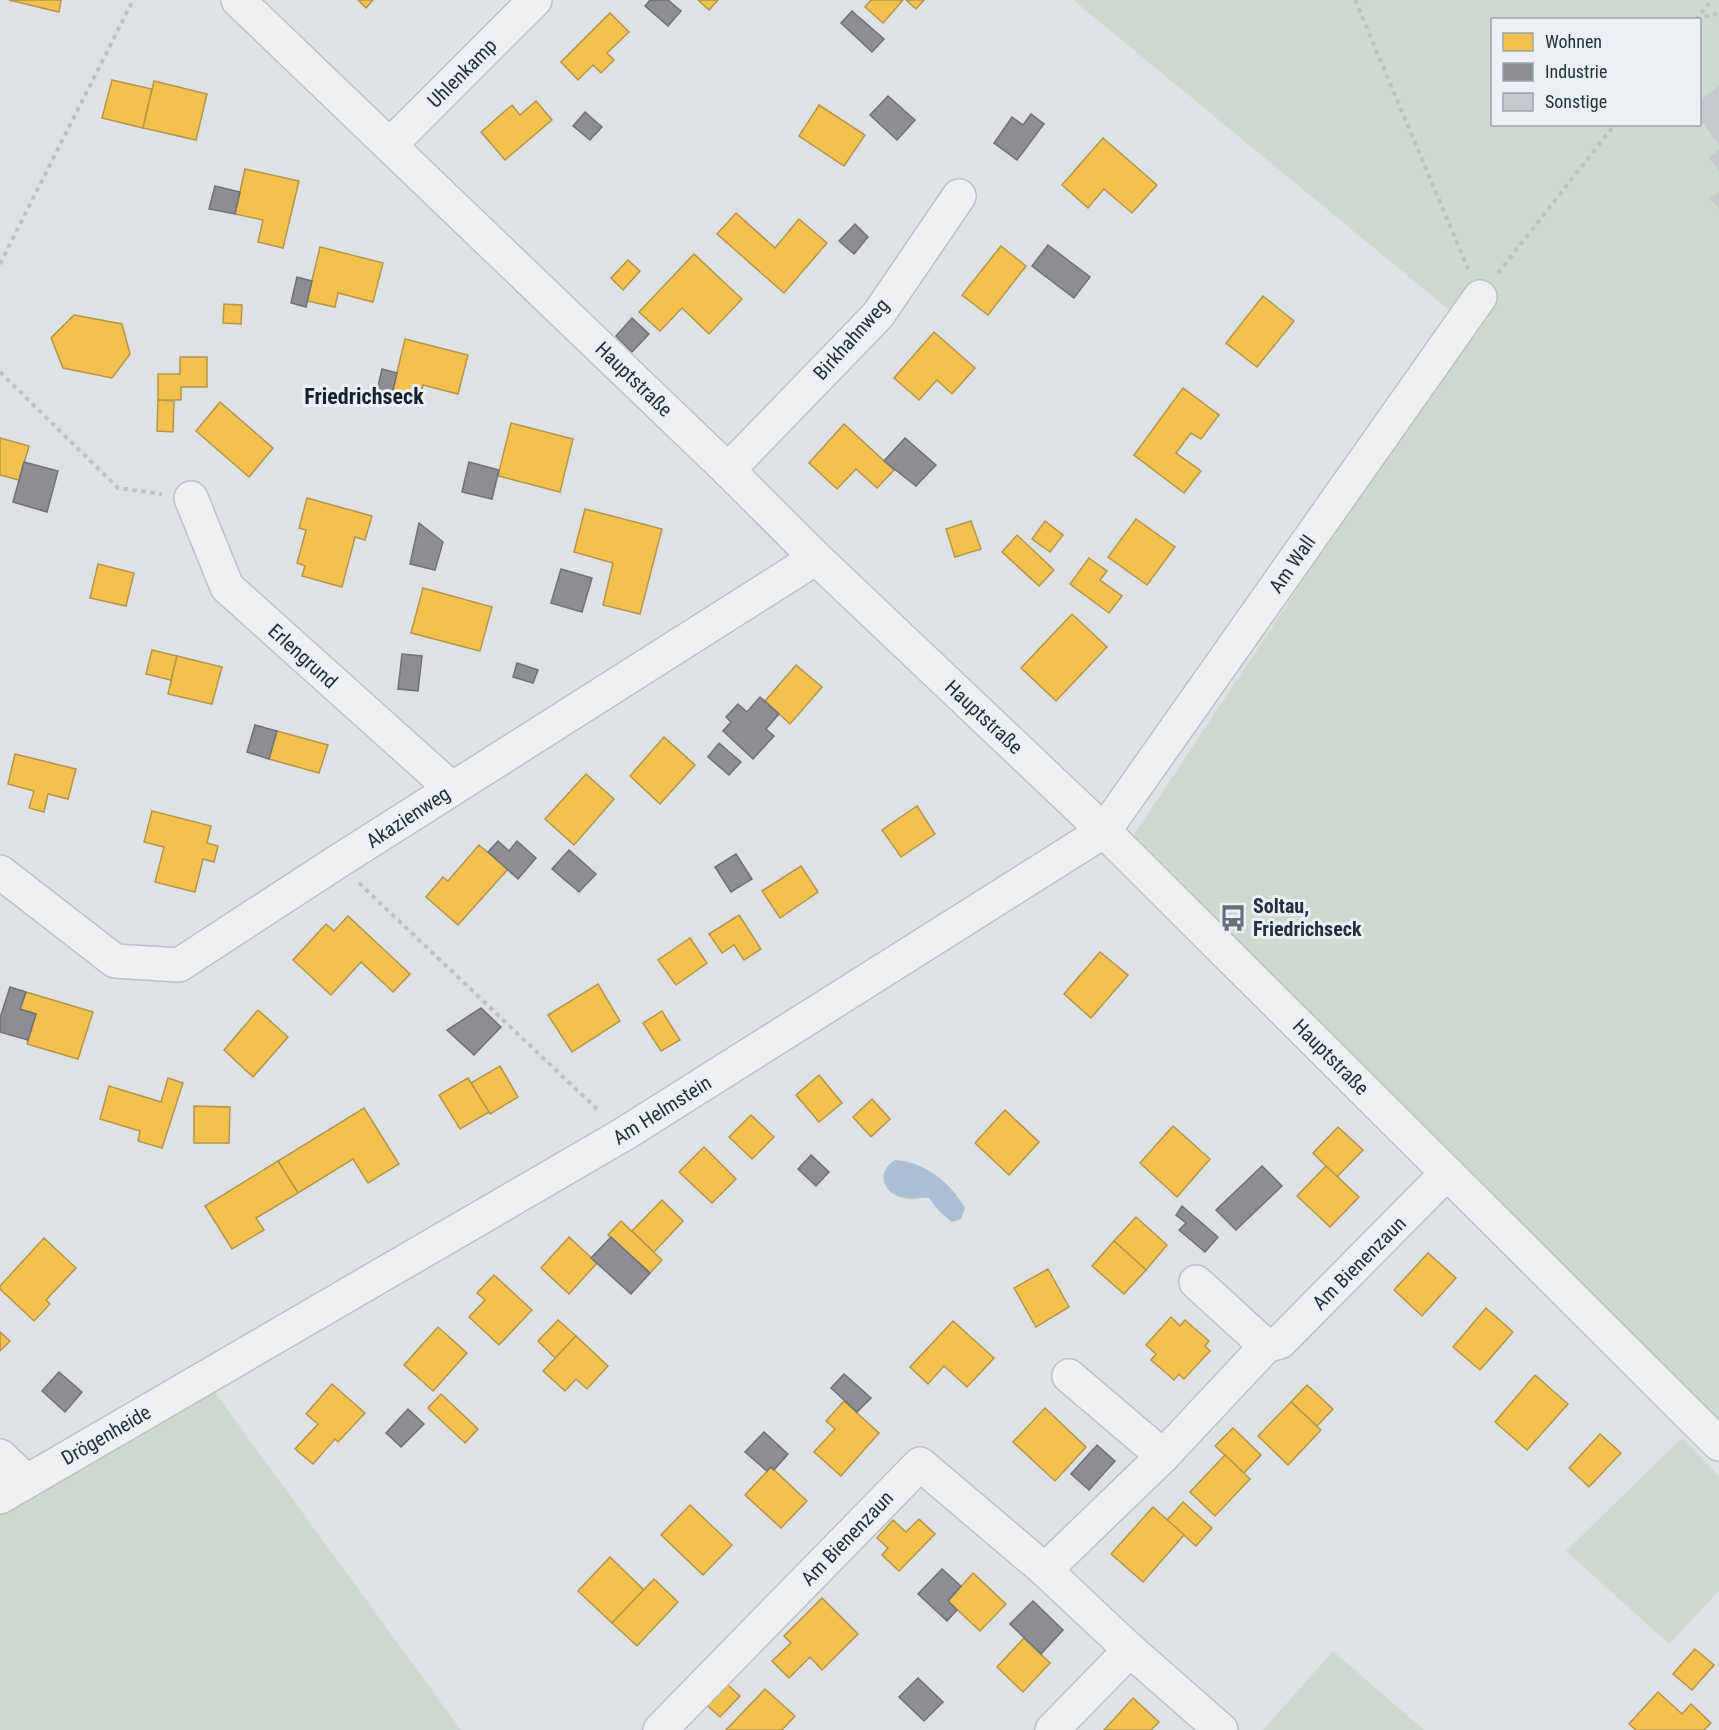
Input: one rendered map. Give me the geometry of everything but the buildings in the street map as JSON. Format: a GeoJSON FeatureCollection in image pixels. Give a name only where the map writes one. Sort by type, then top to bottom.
{"type":"FeatureCollection","features":[{"type":"Feature","properties":{"kind":"street","name":"Hauptstraße"},"geometry":{"type":"LineString","coordinates":[[238,0],[728,470],[816,558],[1104,831],[1719,1444]]}},
{"type":"Feature","properties":{"kind":"street","name":"Uhlenkamp"},"geometry":{"type":"LineString","coordinates":[[390,145],[535,0]]}},
{"type":"Feature","properties":{"kind":"street","name":"Birkhahnweg"},"geometry":{"type":"LineString","coordinates":[[728,470],[878,315],[959,196]]}},
{"type":"Feature","properties":{"kind":"street","name":"Am Wall"},"geometry":{"type":"LineString","coordinates":[[1104,831],[1480,297]]}},
{"type":"Feature","properties":{"kind":"street","name":"Erlengrund"},"geometry":{"type":"LineString","coordinates":[[191,498],[227,587],[452,789]]}},
{"type":"Feature","properties":{"kind":"street","name":"Akazienweg"},"geometry":{"type":"LineString","coordinates":[[0,872],[115,961],[179,965],[816,558]]}},
{"type":"Feature","properties":{"kind":"street","name":"Am Helmstein"},"geometry":{"type":"LineString","coordinates":[[211,1374],[624,1134],[1104,831]]}},
{"type":"Feature","properties":{"kind":"street","name":"Am Bienenzaun"},"geometry":{"type":"LineString","coordinates":[[1045,1570],[1163,1456],[1266,1346],[1280,1342],[1447,1173]]}},
{"type":"Feature","properties":{"kind":"street"},"geometry":{"type":"LineString","coordinates":[[1196,1282],[1266,1346]]}},
{"type":"Feature","properties":{"kind":"street","name":"Drögenheide"},"geometry":{"type":"LineString","coordinates":[[13,1489],[211,1374]]}},
{"type":"Feature","properties":{"kind":"street"},"geometry":{"type":"LineString","coordinates":[[1069,1376],[1163,1456]]}},
{"type":"Feature","properties":{"kind":"street"},"geometry":{"type":"LineString","coordinates":[[0,1456],[13,1489]]}},
{"type":"Feature","properties":{"kind":"street","name":"Am Bienenzaun"},"geometry":{"type":"LineString","coordinates":[[660,1730],[920,1464],[1045,1570],[1130,1650],[1221,1730]]}},
{"type":"Feature","properties":{"kind":"street"},"geometry":{"type":"LineString","coordinates":[[1052,1730],[1130,1650]]}},
{"type":"Feature","properties":{"kind":"path"},"geometry":{"type":"LineString","coordinates":[[0,264],[133,0]]}},
{"type":"Feature","properties":{"kind":"path"},"geometry":{"type":"LineString","coordinates":[[1355,0],[1480,297],[1613,126]]}},
{"type":"Feature","properties":{"kind":"path"},"geometry":{"type":"LineString","coordinates":[[1697,18],[1712,0]]}},
{"type":"Feature","properties":{"kind":"path"},"geometry":{"type":"LineString","coordinates":[[1701,18],[1715,14],[1719,16]]}},
{"type":"Feature","properties":{"kind":"path"},"geometry":{"type":"LineString","coordinates":[[0,372],[118,488],[191,498]]}},
{"type":"Feature","properties":{"kind":"path"},"geometry":{"type":"LineString","coordinates":[[337,862],[624,1134]]}},
{"type":"Feature","properties":{"kind":"shaded area"},"geometry":{"type":"Polygon","coordinates":[[[1073,0],[1719,0],[1719,1423],[1133,836],[1471,328],[1073,0]]]}},
{"type":"Feature","properties":{"kind":"shaded area"},"geometry":{"type":"Polygon","coordinates":[[[214,1391],[461,1730],[0,1730],[0,1516],[214,1391]]]}},
{"type":"Feature","properties":{"kind":"shaded area"},"geometry":{"type":"Polygon","coordinates":[[[1682,1438],[1719,1476],[1719,1591],[1669,1644],[1566,1551],[1682,1438]]]}},
{"type":"Feature","properties":{"kind":"shaded area"},"geometry":{"type":"Polygon","coordinates":[[[1333,1651],[1424,1730],[1263,1730],[1333,1651]]]}},
{"type":"Feature","properties":{"kind":"water"},"geometry":{"type":"Polygon","coordinates":[[[895,1160],[926,1169],[944,1182],[965,1208],[961,1219],[952,1222],[929,1198],[908,1199],[891,1192],[884,1182],[884,1177],[885,1171],[895,1160]]]}},
{"type":"Feature","properties":{"kind":"place","name":"Soltau, Friedrichseck"},"geometry":{"type":"Point","coordinates":[1233,918]}},
{"type":"Feature","properties":{"kind":"district","name":"Friedrichseck"},"geometry":{"type":"Point","coordinates":[364,396]}}]}
